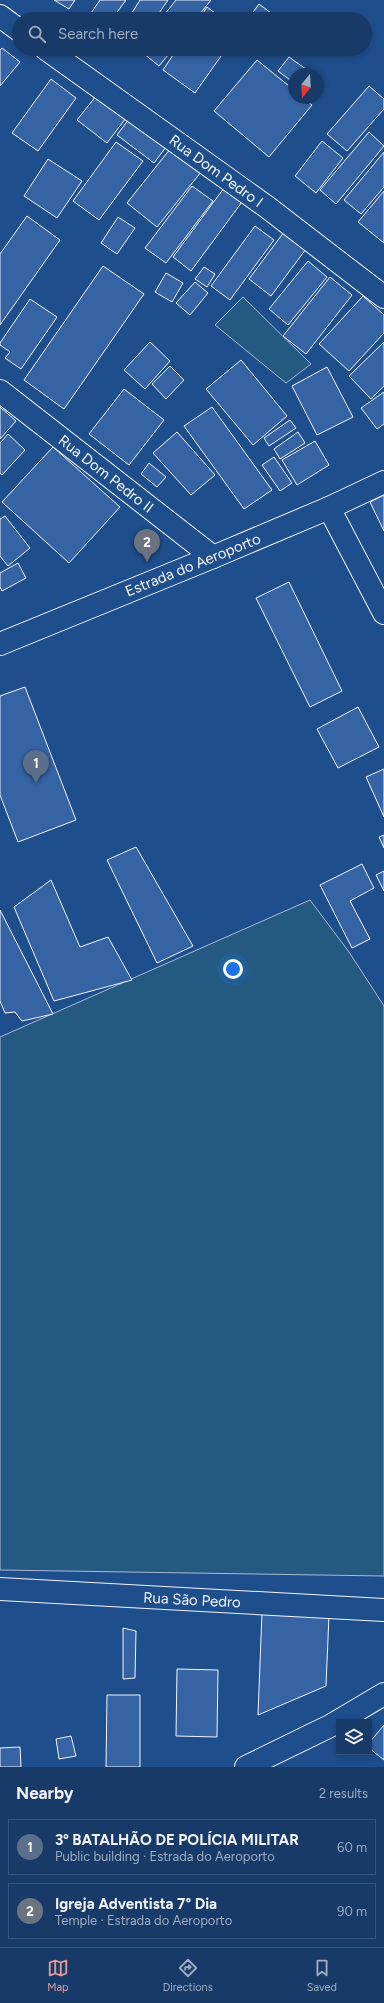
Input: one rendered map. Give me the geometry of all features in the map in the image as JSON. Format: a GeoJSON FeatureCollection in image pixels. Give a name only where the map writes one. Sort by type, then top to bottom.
{"type":"FeatureCollection","features":[{"type":"Feature","properties":{"kind":"street"},"geometry":{"type":"LineString","coordinates":[[0,16],[12,25]]}},
{"type":"Feature","properties":{"kind":"street","name":"Rua Dom Pedro I"},"geometry":{"type":"LineString","coordinates":[[56,56],[267,207],[384,297]]}},
{"type":"Feature","properties":{"kind":"street","name":"Rua Dom Pedro II"},"geometry":{"type":"LineString","coordinates":[[0,391],[213,557]]}},
{"type":"Feature","properties":{"kind":"street","name":"Estrada do Aeroporto"},"geometry":{"type":"LineString","coordinates":[[2,640],[213,557],[329,508],[384,482]]}},
{"type":"Feature","properties":{"kind":"street"},"geometry":{"type":"LineString","coordinates":[[329,508],[384,613]]}},
{"type":"Feature","properties":{"kind":"street","name":"Rua São Pedro"},"geometry":{"type":"LineString","coordinates":[[0,1589],[384,1610]]}},
{"type":"Feature","properties":{"kind":"street"},"geometry":{"type":"LineString","coordinates":[[246,1767],[330,1726],[384,1694]]}},
{"type":"Feature","properties":{"kind":"shaded area"},"geometry":{"type":"Polygon","coordinates":[[[243,297],[311,364],[286,383],[215,325],[243,297]]]}},
{"type":"Feature","properties":{"kind":"shaded area"},"geometry":{"type":"Polygon","coordinates":[[[310,900],[349,952],[384,1006],[384,1576],[0,1570],[0,1037],[310,900]]]}},
{"type":"Feature","properties":{"kind":"building"},"geometry":{"type":"Polygon","coordinates":[[[54,0],[75,0],[69,9],[54,0]]]}},
{"type":"Feature","properties":{"kind":"building"},"geometry":{"type":"Polygon","coordinates":[[[100,0],[126,0],[117,12],[92,12],[100,0]]]}},
{"type":"Feature","properties":{"kind":"building"},"geometry":{"type":"Polygon","coordinates":[[[140,0],[168,0],[160,12],[132,12],[140,0]]]}},
{"type":"Feature","properties":{"kind":"building"},"geometry":{"type":"Polygon","coordinates":[[[176,0],[211,0],[202,12],[167,12],[176,0]]]}},
{"type":"Feature","properties":{"kind":"building"},"geometry":{"type":"Polygon","coordinates":[[[259,4],[270,12],[253,12],[259,4]]]}},
{"type":"Feature","properties":{"kind":"building"},"geometry":{"type":"Polygon","coordinates":[[[207,7],[214,12],[204,12],[207,7]]]}},
{"type":"Feature","properties":{"kind":"building"},"geometry":{"type":"Polygon","coordinates":[[[2,48],[20,62],[0,86],[0,50],[2,48]]]}},
{"type":"Feature","properties":{"kind":"building"},"geometry":{"type":"Polygon","coordinates":[[[147,56],[167,56],[159,66],[147,56]]]}},
{"type":"Feature","properties":{"kind":"building"},"geometry":{"type":"Polygon","coordinates":[[[172,56],[221,56],[195,93],[163,70],[172,56]]]}},
{"type":"Feature","properties":{"kind":"building"},"geometry":{"type":"Polygon","coordinates":[[[289,57],[304,68],[288,68],[288,78],[278,71],[289,57]]]}},
{"type":"Feature","properties":{"kind":"building"},"geometry":{"type":"Polygon","coordinates":[[[257,60],[288,85],[288,104],[312,105],[269,157],[214,111],[257,60]]]}},
{"type":"Feature","properties":{"kind":"building"},"geometry":{"type":"Polygon","coordinates":[[[51,79],[76,98],[38,151],[12,133],[51,79]]]}},
{"type":"Feature","properties":{"kind":"building"},"geometry":{"type":"Polygon","coordinates":[[[369,86],[384,99],[384,109],[347,151],[327,134],[369,86]]]}},
{"type":"Feature","properties":{"kind":"building"},"geometry":{"type":"Polygon","coordinates":[[[96,96],[126,118],[107,143],[77,120],[96,96]]]}},
{"type":"Feature","properties":{"kind":"building"},"geometry":{"type":"Polygon","coordinates":[[[129,119],[166,147],[154,163],[117,135],[129,119]]]}},
{"type":"Feature","properties":{"kind":"building"},"geometry":{"type":"Polygon","coordinates":[[[369,132],[384,146],[336,204],[320,190],[369,132]]]}},
{"type":"Feature","properties":{"kind":"building"},"geometry":{"type":"Polygon","coordinates":[[[322,141],[343,158],[316,193],[295,176],[322,141]]]}},
{"type":"Feature","properties":{"kind":"building"},"geometry":{"type":"Polygon","coordinates":[[[116,142],[143,161],[99,220],[73,201],[116,142]]]}},
{"type":"Feature","properties":{"kind":"building"},"geometry":{"type":"Polygon","coordinates":[[[171,148],[201,172],[157,227],[127,203],[171,148]]]}},
{"type":"Feature","properties":{"kind":"building"},"geometry":{"type":"Polygon","coordinates":[[[384,152],[384,187],[361,214],[344,200],[384,152]]]}},
{"type":"Feature","properties":{"kind":"building"},"geometry":{"type":"Polygon","coordinates":[[[48,159],[82,181],[57,218],[24,196],[48,159]]]}},
{"type":"Feature","properties":{"kind":"building"},"geometry":{"type":"Polygon","coordinates":[[[192,186],[213,201],[166,263],[145,248],[192,186]]]}},
{"type":"Feature","properties":{"kind":"building"},"geometry":{"type":"Polygon","coordinates":[[[224,188],[242,202],[191,271],[173,257],[224,188]]]}},
{"type":"Feature","properties":{"kind":"building"},"geometry":{"type":"Polygon","coordinates":[[[384,191],[384,243],[358,222],[384,191]]]}},
{"type":"Feature","properties":{"kind":"building"},"geometry":{"type":"Polygon","coordinates":[[[27,216],[60,240],[0,325],[0,254],[27,216]]]}},
{"type":"Feature","properties":{"kind":"building"},"geometry":{"type":"Polygon","coordinates":[[[118,217],[135,228],[117,254],[101,243],[118,217]]]}},
{"type":"Feature","properties":{"kind":"building"},"geometry":{"type":"Polygon","coordinates":[[[255,226],[274,240],[230,300],[211,286],[255,226]]]}},
{"type":"Feature","properties":{"kind":"building"},"geometry":{"type":"Polygon","coordinates":[[[284,232],[306,249],[271,296],[249,279],[284,232]]]}},
{"type":"Feature","properties":{"kind":"building"},"geometry":{"type":"Polygon","coordinates":[[[308,261],[327,277],[288,325],[269,309],[308,261]]]}},
{"type":"Feature","properties":{"kind":"building"},"geometry":{"type":"Polygon","coordinates":[[[103,266],[144,294],[64,409],[24,380],[103,266]]]}},
{"type":"Feature","properties":{"kind":"building"},"geometry":{"type":"Polygon","coordinates":[[[204,267],[215,274],[207,287],[195,279],[204,267]]]}},
{"type":"Feature","properties":{"kind":"building"},"geometry":{"type":"Polygon","coordinates":[[[166,273],[183,283],[172,302],[155,292],[166,273]]]}},
{"type":"Feature","properties":{"kind":"building"},"geometry":{"type":"Polygon","coordinates":[[[330,277],[352,295],[306,354],[283,336],[330,277]]]}},
{"type":"Feature","properties":{"kind":"building"},"geometry":{"type":"Polygon","coordinates":[[[195,282],[208,293],[190,315],[176,303],[195,282]]]}},
{"type":"Feature","properties":{"kind":"building"},"geometry":{"type":"Polygon","coordinates":[[[363,296],[384,315],[384,333],[349,371],[319,344],[363,296]]]}},
{"type":"Feature","properties":{"kind":"building"},"geometry":{"type":"Polygon","coordinates":[[[30,299],[57,317],[21,369],[5,358],[10,352],[0,345],[0,343],[30,299]]]}},
{"type":"Feature","properties":{"kind":"building"},"geometry":{"type":"Polygon","coordinates":[[[150,342],[170,361],[145,389],[124,370],[150,342]]]}},
{"type":"Feature","properties":{"kind":"building"},"geometry":{"type":"Polygon","coordinates":[[[384,342],[384,386],[371,399],[349,376],[384,342]]]}},
{"type":"Feature","properties":{"kind":"building"},"geometry":{"type":"Polygon","coordinates":[[[241,360],[287,416],[253,445],[206,389],[241,360]]]}},
{"type":"Feature","properties":{"kind":"building"},"geometry":{"type":"Polygon","coordinates":[[[170,366],[184,380],[166,399],[152,384],[170,366]]]}},
{"type":"Feature","properties":{"kind":"building"},"geometry":{"type":"Polygon","coordinates":[[[327,367],[353,417],[317,435],[292,386],[327,367]]]}},
{"type":"Feature","properties":{"kind":"building"},"geometry":{"type":"Polygon","coordinates":[[[124,389],[164,420],[129,465],[89,434],[124,389]]]}},
{"type":"Feature","properties":{"kind":"building"},"geometry":{"type":"Polygon","coordinates":[[[384,392],[384,424],[377,429],[361,408],[384,392]]]}},
{"type":"Feature","properties":{"kind":"building"},"geometry":{"type":"Polygon","coordinates":[[[0,407],[16,421],[0,439],[0,407]]]}},
{"type":"Feature","properties":{"kind":"building"},"geometry":{"type":"Polygon","coordinates":[[[212,407],[272,490],[244,509],[184,426],[212,407]]]}},
{"type":"Feature","properties":{"kind":"building"},"geometry":{"type":"Polygon","coordinates":[[[290,420],[296,428],[269,446],[264,438],[290,420]]]}},
{"type":"Feature","properties":{"kind":"building"},"geometry":{"type":"Polygon","coordinates":[[[177,432],[215,475],[191,495],[153,453],[177,432]]]}},
{"type":"Feature","properties":{"kind":"building"},"geometry":{"type":"Polygon","coordinates":[[[298,432],[305,443],[280,459],[274,449],[298,432]]]}},
{"type":"Feature","properties":{"kind":"building"},"geometry":{"type":"Polygon","coordinates":[[[8,434],[25,450],[2,475],[0,473],[0,443],[8,434]]]}},
{"type":"Feature","properties":{"kind":"building"},"geometry":{"type":"Polygon","coordinates":[[[315,441],[329,465],[297,485],[282,460],[315,441]]]}},
{"type":"Feature","properties":{"kind":"building"},"geometry":{"type":"Polygon","coordinates":[[[53,447],[120,507],[69,563],[2,502],[53,447]]]}},
{"type":"Feature","properties":{"kind":"building"},"geometry":{"type":"Polygon","coordinates":[[[274,457],[292,483],[280,491],[262,465],[274,457]]]}},
{"type":"Feature","properties":{"kind":"building"},"geometry":{"type":"Polygon","coordinates":[[[149,463],[166,477],[157,487],[141,474],[149,463]]]}},
{"type":"Feature","properties":{"kind":"building"},"geometry":{"type":"Polygon","coordinates":[[[384,495],[384,531],[370,502],[384,495]]]}},
{"type":"Feature","properties":{"kind":"building"},"geometry":{"type":"Polygon","coordinates":[[[5,516],[30,548],[8,566],[0,556],[0,519],[5,516]]]}},
{"type":"Feature","properties":{"kind":"building"},"geometry":{"type":"Polygon","coordinates":[[[18,563],[26,578],[2,591],[0,587],[0,573],[18,563]]]}},
{"type":"Feature","properties":{"kind":"building"},"geometry":{"type":"Polygon","coordinates":[[[289,582],[342,691],[310,707],[256,598],[289,582]]]}},
{"type":"Feature","properties":{"kind":"building"},"geometry":{"type":"Polygon","coordinates":[[[25,687],[76,820],[18,842],[0,795],[0,696],[25,687]]]}},
{"type":"Feature","properties":{"kind":"building"},"geometry":{"type":"Polygon","coordinates":[[[358,707],[379,747],[338,768],[317,729],[358,707]]]}},
{"type":"Feature","properties":{"kind":"building"},"geometry":{"type":"Polygon","coordinates":[[[384,769],[384,817],[366,777],[384,769]]]}},
{"type":"Feature","properties":{"kind":"building"},"geometry":{"type":"Polygon","coordinates":[[[384,835],[384,848],[379,837],[384,835]]]}},
{"type":"Feature","properties":{"kind":"building"},"geometry":{"type":"Polygon","coordinates":[[[136,847],[193,946],[157,963],[107,860],[136,847]]]}},
{"type":"Feature","properties":{"kind":"building"},"geometry":{"type":"Polygon","coordinates":[[[362,864],[374,888],[350,901],[370,939],[352,948],[320,885],[362,864]]]}},
{"type":"Feature","properties":{"kind":"building"},"geometry":{"type":"Polygon","coordinates":[[[384,871],[384,891],[376,875],[384,871]]]}},
{"type":"Feature","properties":{"kind":"building"},"geometry":{"type":"Polygon","coordinates":[[[51,880],[80,947],[108,937],[132,980],[54,1001],[14,907],[51,880]]]}},
{"type":"Feature","properties":{"kind":"building"},"geometry":{"type":"Polygon","coordinates":[[[0,910],[53,1014],[22,1021],[15,1012],[5,1013],[0,1001],[0,910]]]}},
{"type":"Feature","properties":{"kind":"building"},"geometry":{"type":"Polygon","coordinates":[[[262,1612],[329,1615],[326,1686],[258,1715],[262,1612]]]}},
{"type":"Feature","properties":{"kind":"building"},"geometry":{"type":"Polygon","coordinates":[[[123,1628],[136,1631],[135,1678],[123,1679],[123,1628]]]}},
{"type":"Feature","properties":{"kind":"building"},"geometry":{"type":"Polygon","coordinates":[[[177,1669],[218,1670],[217,1737],[176,1736],[177,1669]]]}},
{"type":"Feature","properties":{"kind":"building"},"geometry":{"type":"Polygon","coordinates":[[[107,1695],[140,1695],[140,1767],[106,1767],[107,1695]]]}},
{"type":"Feature","properties":{"kind":"building"},"geometry":{"type":"Polygon","coordinates":[[[384,1725],[384,1760],[372,1750],[372,1739],[384,1725]]]}},
{"type":"Feature","properties":{"kind":"building"},"geometry":{"type":"Polygon","coordinates":[[[71,1736],[76,1756],[59,1759],[56,1739],[71,1736]]]}},
{"type":"Feature","properties":{"kind":"building"},"geometry":{"type":"Polygon","coordinates":[[[20,1747],[21,1767],[0,1767],[0,1748],[20,1747]]]}},
{"type":"Feature","properties":{"kind":"place","name":"Igreja Adventista 7° Dia"},"geometry":{"type":"Point","coordinates":[147,562]}},
{"type":"Feature","properties":{"kind":"place","name":"3º BATALHÃO DE POLÍCIA MILITAR"},"geometry":{"type":"Point","coordinates":[36,783]}}]}
